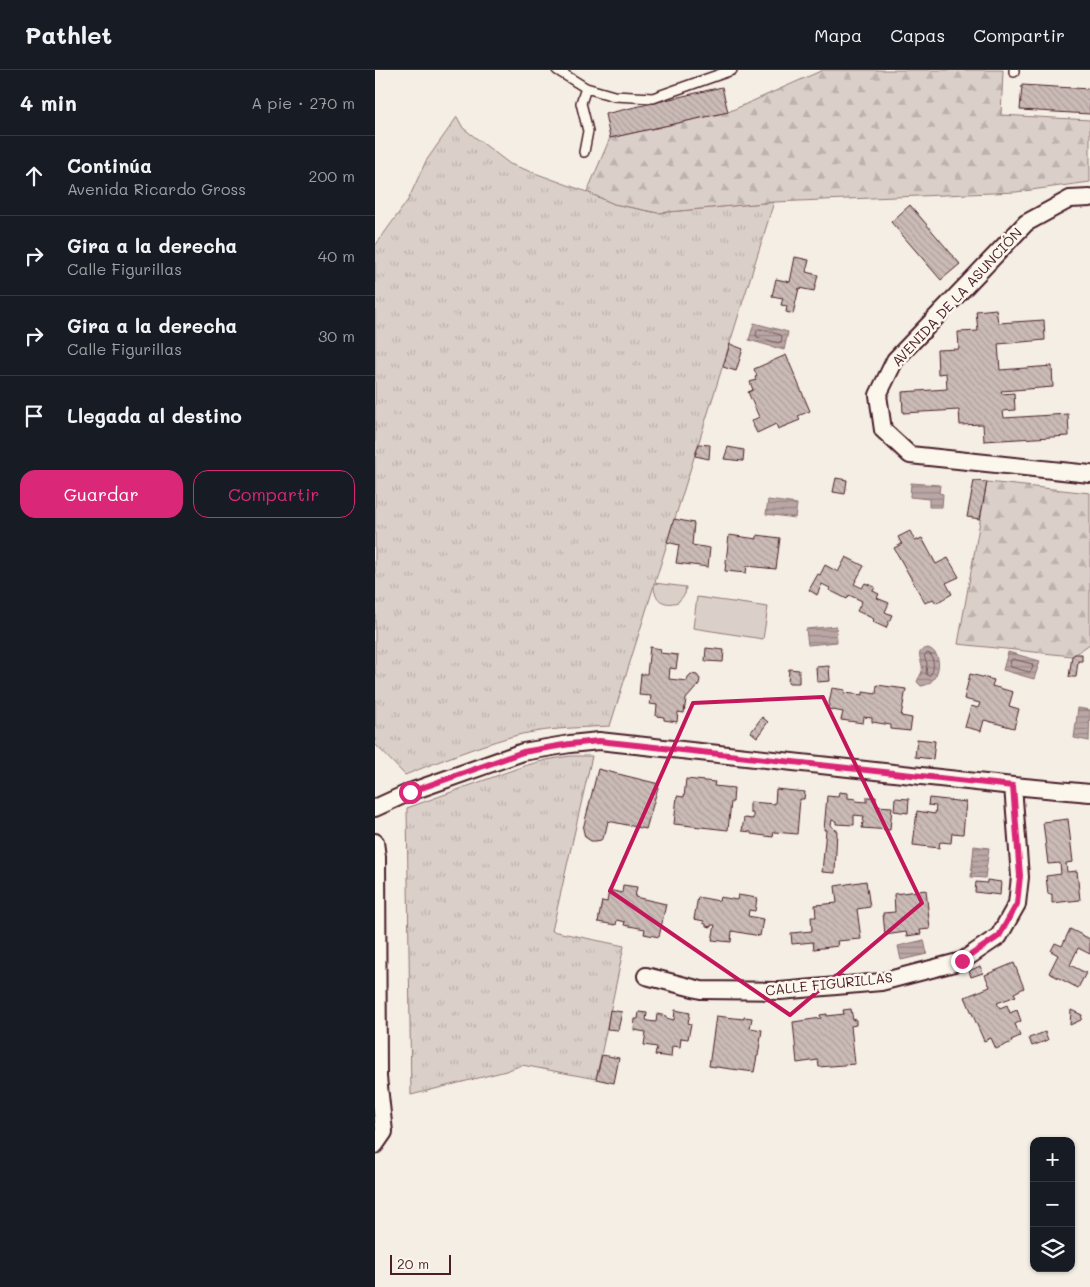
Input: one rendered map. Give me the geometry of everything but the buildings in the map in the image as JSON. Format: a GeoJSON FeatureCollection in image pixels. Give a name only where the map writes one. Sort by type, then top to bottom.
{"type":"FeatureCollection","features":[{"type":"Feature","properties":{"kind":"street","name":"AVENIDA DE LA ASUNCIÓN"},"geometry":{"type":"LineString","coordinates":[[1090,198],[1070,199],[1026,223],[895,360],[878,395],[883,430],[910,455],[1090,474]]}},
{"type":"Feature","properties":{"kind":"street"},"geometry":{"type":"LineString","coordinates":[[375,808],[410,792],[523,752],[599,741],[1090,793]]}},
{"type":"Feature","properties":{"kind":"street","name":"CALLE FIGURILLAS"},"geometry":{"type":"LineString","coordinates":[[646,976],[701,990],[780,992],[881,982],[962,961],[999,936],[1017,904],[1020,876],[1013,786]]}},
{"type":"Feature","properties":{"kind":"street"},"geometry":{"type":"LineString","coordinates":[[375,842],[377,856],[377,1077],[384,1132],[375,1145]]}},
{"type":"Feature","properties":{"kind":"lane"},"geometry":{"type":"LineString","coordinates":[[557,70],[585,88],[614,96],[653,98],[732,70]]}},
{"type":"Feature","properties":{"kind":"lane"},"geometry":{"type":"LineString","coordinates":[[584,152],[588,131],[581,104],[585,88]]}},
{"type":"Feature","properties":{"kind":"highlighted area"},"geometry":{"type":"Polygon","coordinates":[[[823,697],[922,903],[790,1015],[610,891],[693,703],[823,697]]]}},
{"type":"Feature","properties":{"kind":"green space"},"geometry":{"type":"Polygon","coordinates":[[[823,70],[1003,70],[1001,115],[1090,120],[1090,182],[1016,192],[774,202],[658,213],[614,204],[587,192],[610,138],[728,112],[823,70]]]}},
{"type":"Feature","properties":{"kind":"green space"},"geometry":{"type":"Polygon","coordinates":[[[457,117],[463,128],[510,164],[587,192],[614,204],[658,213],[774,202],[610,726],[560,729],[522,734],[471,750],[405,775],[375,744],[375,246],[408,200],[426,161],[457,117]]]}},
{"type":"Feature","properties":{"kind":"green space"},"geometry":{"type":"Polygon","coordinates":[[[987,482],[1090,493],[1090,644],[1072,656],[958,644],[987,482]]]}},
{"type":"Feature","properties":{"kind":"green space"},"geometry":{"type":"Polygon","coordinates":[[[654,583],[686,587],[685,594],[678,602],[663,602],[655,593],[654,583]]]}},
{"type":"Feature","properties":{"kind":"green space"},"geometry":{"type":"Polygon","coordinates":[[[697,597],[768,607],[763,639],[693,628],[697,597]]]}},
{"type":"Feature","properties":{"kind":"green space"},"geometry":{"type":"Polygon","coordinates":[[[570,756],[592,756],[552,931],[624,946],[596,1079],[522,1065],[506,1071],[411,1095],[407,808],[524,766],[570,756]]]}},
{"type":"Feature","properties":{"kind":"water"},"geometry":{"type":"Polygon","coordinates":[[[754,323],[788,332],[784,350],[749,340],[754,323]]]}},
{"type":"Feature","properties":{"kind":"water"},"geometry":{"type":"Polygon","coordinates":[[[911,483],[940,485],[939,493],[943,494],[942,507],[929,507],[929,499],[910,497],[911,483]]]}},
{"type":"Feature","properties":{"kind":"water"},"geometry":{"type":"Polygon","coordinates":[[[768,500],[797,504],[795,518],[766,514],[768,500]]]}},
{"type":"Feature","properties":{"kind":"water"},"geometry":{"type":"Polygon","coordinates":[[[836,626],[837,642],[808,645],[806,629],[836,626]]]}},
{"type":"Feature","properties":{"kind":"water"},"geometry":{"type":"Polygon","coordinates":[[[928,648],[934,651],[937,656],[938,669],[932,680],[921,686],[917,682],[922,671],[920,654],[923,649],[928,648]]]}},
{"type":"Feature","properties":{"kind":"water"},"geometry":{"type":"Polygon","coordinates":[[[1008,652],[1040,661],[1034,679],[1003,670],[1008,652]]]}},
{"type":"Feature","properties":{"kind":"water"},"geometry":{"type":"Polygon","coordinates":[[[1078,708],[1090,710],[1089,741],[1074,738],[1078,708]]]}},
{"type":"Feature","properties":{"kind":"water"},"geometry":{"type":"Polygon","coordinates":[[[974,846],[989,848],[985,878],[971,877],[974,846]]]}},
{"type":"Feature","properties":{"kind":"water"},"geometry":{"type":"Polygon","coordinates":[[[924,940],[927,954],[901,960],[898,946],[924,940]]]}},
{"type":"Feature","properties":{"kind":"route"},"geometry":{"type":"LineString","coordinates":[[410,792],[523,752],[599,741],[1013,786],[1020,876],[1017,904],[999,936],[962,961]]}}]}
